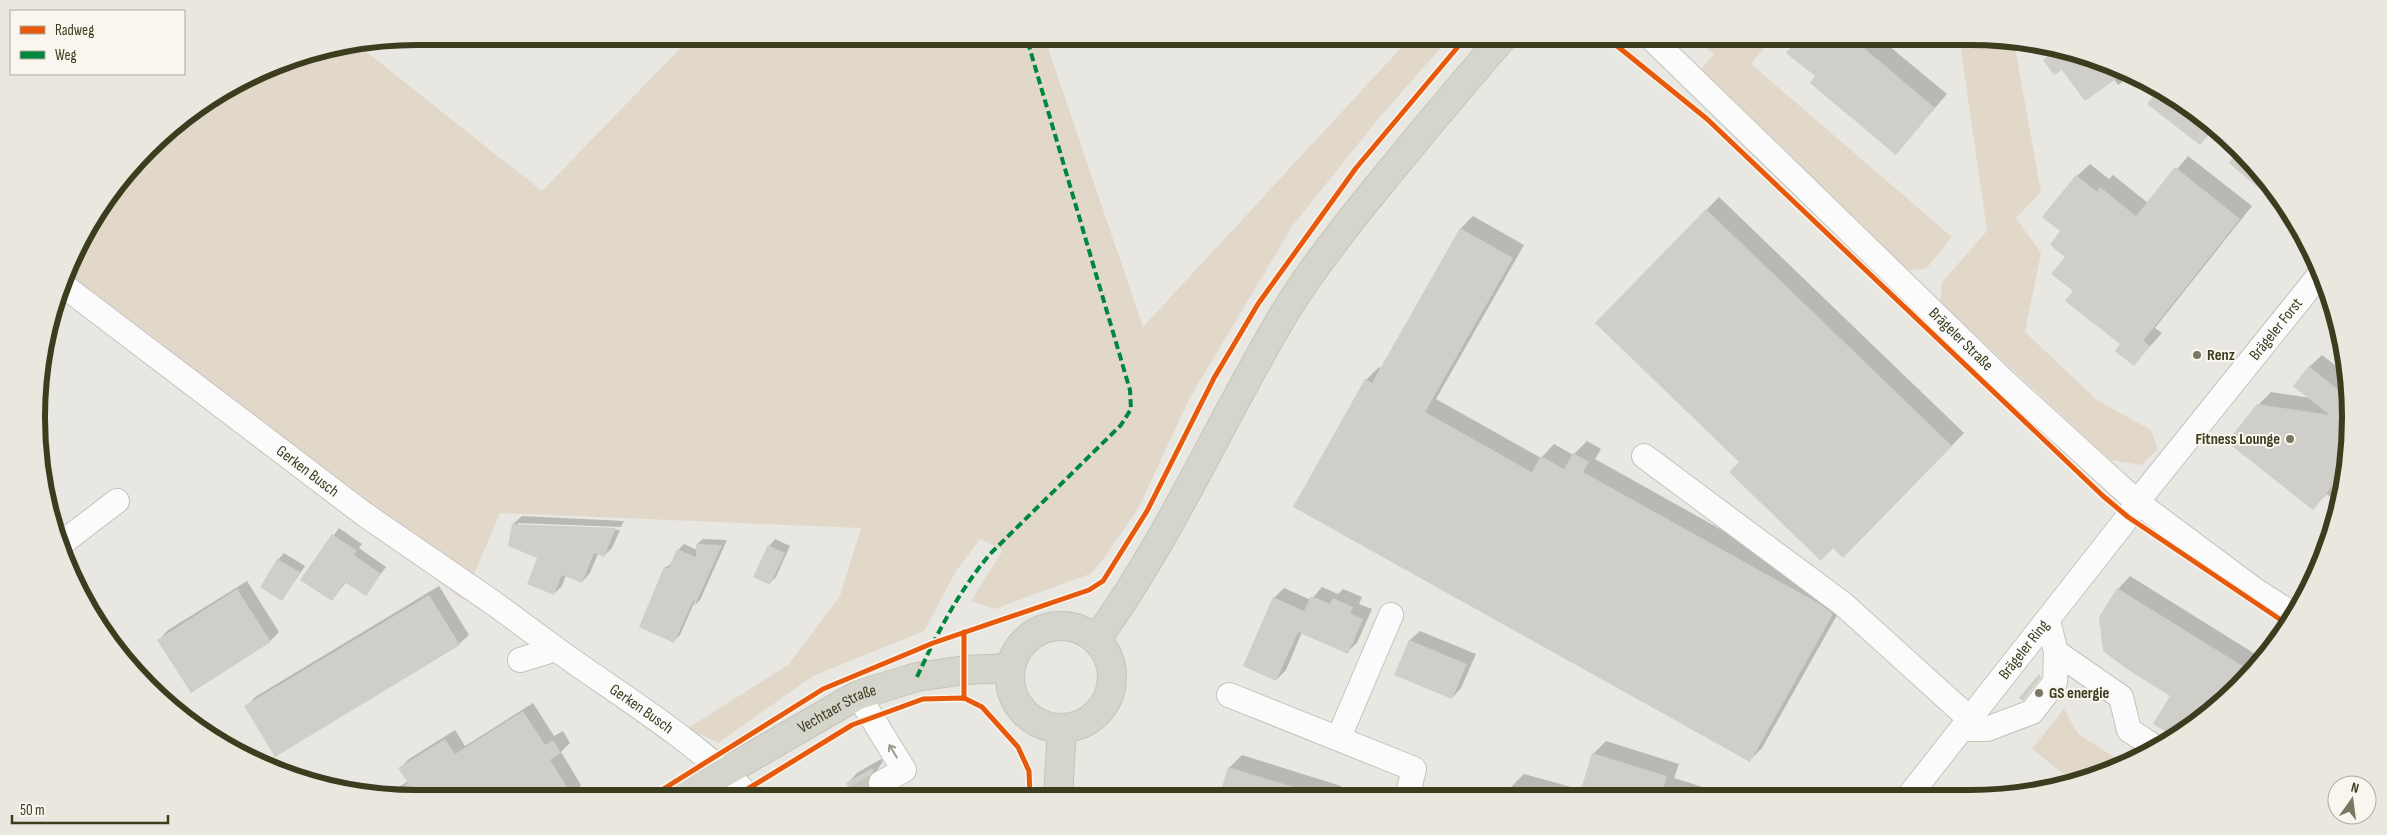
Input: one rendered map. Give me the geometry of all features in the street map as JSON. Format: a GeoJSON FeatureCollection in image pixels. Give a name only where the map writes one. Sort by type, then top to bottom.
{"type":"FeatureCollection","features":[{"type":"Feature","properties":{"kind":"main road"},"geometry":{"type":"LineString","coordinates":[[1096,640],[1119,608],[1175,513],[1241,387],[1289,307],[1358,211],[1418,136],[1496,45]]}},
{"type":"Feature","properties":{"kind":"main road"},"geometry":{"type":"LineString","coordinates":[[1068,627],[1083,631],[1096,640],[1105,652],[1110,666],[1112,681],[1108,695],[1101,708],[1090,719],[1077,725],[1062,728],[1047,726],[1033,720],[1022,710],[1014,698],[1010,683],[1010,668],[1015,653],[1025,640],[1045,629],[1068,627]]}},
{"type":"Feature","properties":{"kind":"main road","name":"Vechtaer Straße"},"geometry":{"type":"LineString","coordinates":[[694,790],[858,695],[917,677],[965,670],[1010,668]]}},
{"type":"Feature","properties":{"kind":"main road"},"geometry":{"type":"LineString","coordinates":[[1058,790],[1062,728]]}},
{"type":"Feature","properties":{"kind":"street","name":"Brägeler Straße"},"geometry":{"type":"LineString","coordinates":[[1658,45],[2002,378],[2137,502],[2255,590],[2288,611]]}},
{"type":"Feature","properties":{"kind":"street","name":"Brägeler Forst"},"geometry":{"type":"LineString","coordinates":[[2137,502],[2316,280]]}},
{"type":"Feature","properties":{"kind":"street","name":"Gerken Busch"},"geometry":{"type":"LineString","coordinates":[[68,289],[364,514],[492,602],[676,735],[742,790]]}},
{"type":"Feature","properties":{"kind":"street"},"geometry":{"type":"LineString","coordinates":[[1644,456],[1844,604],[1966,724],[1987,729],[2013,717],[2032,712],[2055,682],[2056,658],[2048,621]]}},
{"type":"Feature","properties":{"kind":"street"},"geometry":{"type":"LineString","coordinates":[[66,540],[117,501]]}},
{"type":"Feature","properties":{"kind":"street","name":"Brägeler Ring"},"geometry":{"type":"LineString","coordinates":[[1914,790],[2048,621],[2128,517],[2137,502]]}},
{"type":"Feature","properties":{"kind":"street"},"geometry":{"type":"LineString","coordinates":[[1339,737],[1390,615]]}},
{"type":"Feature","properties":{"kind":"street"},"geometry":{"type":"LineString","coordinates":[[520,660],[556,649]]}},
{"type":"Feature","properties":{"kind":"street"},"geometry":{"type":"LineString","coordinates":[[2056,658],[2121,697],[2129,730],[2149,744]]}},
{"type":"Feature","properties":{"kind":"street"},"geometry":{"type":"LineString","coordinates":[[858,695],[904,770],[881,783]]}},
{"type":"Feature","properties":{"kind":"street"},"geometry":{"type":"LineString","coordinates":[[1228,695],[1339,737],[1414,769],[1410,790]]}},
{"type":"Feature","properties":{"kind":"shaded area"},"geometry":{"type":"Polygon","coordinates":[[[683,45],[1047,45],[1143,327],[1404,45],[1443,45],[1378,119],[1293,225],[1189,399],[1139,507],[1102,561],[1090,574],[994,609],[971,601],[1003,550],[980,539],[956,571],[924,631],[813,676],[718,743],[688,728],[788,665],[840,596],[861,528],[500,513],[463,600],[330,497],[64,301],[83,253],[108,211],[137,172],[172,137],[211,108],[253,83],[298,65],[345,52],[363,49],[542,191],[683,45]]]}},
{"type":"Feature","properties":{"kind":"shaded area"},"geometry":{"type":"Polygon","coordinates":[[[1703,45],[1767,45],[1751,64],[1952,237],[1926,269],[1905,270],[1699,71],[1714,54],[1703,45]]]}},
{"type":"Feature","properties":{"kind":"shaded area"},"geometry":{"type":"Polygon","coordinates":[[[1960,45],[2015,48],[2041,192],[2016,218],[2041,253],[2025,332],[2097,400],[2151,430],[2158,449],[2141,465],[2110,460],[1940,302],[1942,282],[1987,231],[1960,45]]]}},
{"type":"Feature","properties":{"kind":"shaded area"},"geometry":{"type":"Polygon","coordinates":[[[2064,709],[2078,734],[2118,759],[2067,777],[2032,749],[2064,709]]]}},
{"type":"Feature","properties":{"kind":"building"},"geometry":{"type":"Polygon","coordinates":[[[1793,45],[1861,45],[1935,108],[1896,155],[1810,83],[1815,76],[1786,53],[1793,45]]]}},
{"type":"Feature","properties":{"kind":"building"},"geometry":{"type":"Polygon","coordinates":[[[2051,54],[2119,76],[2085,101],[2062,70],[2054,75],[2043,60],[2051,54]]]}},
{"type":"Feature","properties":{"kind":"building"},"geometry":{"type":"Polygon","coordinates":[[[2155,94],[2210,133],[2200,145],[2147,104],[2155,94]]]}},
{"type":"Feature","properties":{"kind":"building"},"geometry":{"type":"Polygon","coordinates":[[[2235,156],[2267,194],[2267,195],[2229,163],[2235,156]]]}},
{"type":"Feature","properties":{"kind":"building"},"geometry":{"type":"Polygon","coordinates":[[[2175,167],[2240,219],[2143,341],[2150,346],[2134,366],[2115,351],[2120,344],[2065,301],[2073,291],[2051,274],[2065,257],[2050,245],[2060,231],[2042,217],[2076,175],[2097,192],[2100,187],[2136,216],[2175,167]]]}},
{"type":"Feature","properties":{"kind":"building"},"geometry":{"type":"Polygon","coordinates":[[[1706,209],[1952,446],[1843,558],[1833,548],[1821,561],[1729,472],[1739,462],[1595,323],[1706,209]]]}},
{"type":"Feature","properties":{"kind":"building"},"geometry":{"type":"Polygon","coordinates":[[[1460,228],[1513,258],[1425,412],[1532,472],[1541,456],[1564,469],[1573,453],[1589,462],[1583,472],[1820,604],[1833,614],[1750,762],[1293,507],[1365,379],[1372,383],[1460,228]]]}},
{"type":"Feature","properties":{"kind":"building","name":"Fitness Lounge"},"geometry":{"type":"Polygon","coordinates":[[[2309,366],[2341,392],[2341,442],[2337,481],[2313,510],[2227,442],[2257,404],[2330,415],[2293,386],[2309,366]]]}},
{"type":"Feature","properties":{"kind":"building"},"geometry":{"type":"Polygon","coordinates":[[[512,524],[616,528],[604,557],[594,553],[582,583],[562,575],[554,595],[527,584],[537,558],[508,546],[512,524]]]}},
{"type":"Feature","properties":{"kind":"building"},"geometry":{"type":"Polygon","coordinates":[[[332,534],[357,551],[354,555],[381,574],[366,596],[345,582],[332,601],[300,580],[332,534]]]}},
{"type":"Feature","properties":{"kind":"building"},"geometry":{"type":"Polygon","coordinates":[[[696,544],[722,545],[694,607],[694,599],[674,643],[639,627],[664,567],[668,569],[677,549],[696,557],[696,544]]]}},
{"type":"Feature","properties":{"kind":"building"},"geometry":{"type":"Polygon","coordinates":[[[768,545],[785,553],[770,585],[753,577],[768,545]]]}},
{"type":"Feature","properties":{"kind":"building"},"geometry":{"type":"Polygon","coordinates":[[[277,559],[300,572],[282,601],[260,587],[277,559]]]}},
{"type":"Feature","properties":{"kind":"building"},"geometry":{"type":"Polygon","coordinates":[[[2117,588],[2245,668],[2215,698],[2167,733],[2153,724],[2170,696],[2127,669],[2103,651],[2099,617],[2117,588]]]}},
{"type":"Feature","properties":{"kind":"building"},"geometry":{"type":"Polygon","coordinates":[[[237,589],[271,642],[191,693],[157,640],[237,589]]]}},
{"type":"Feature","properties":{"kind":"building"},"geometry":{"type":"Polygon","coordinates":[[[429,595],[460,645],[275,757],[244,706],[429,595]]]}},
{"type":"Feature","properties":{"kind":"building"},"geometry":{"type":"Polygon","coordinates":[[[1311,596],[1330,604],[1333,598],[1353,607],[1350,613],[1363,619],[1348,654],[1298,632],[1276,681],[1243,666],[1273,597],[1304,611],[1311,596]]]}},
{"type":"Feature","properties":{"kind":"building"},"geometry":{"type":"Polygon","coordinates":[[[1409,640],[1467,664],[1452,699],[1394,675],[1409,640]]]}},
{"type":"Feature","properties":{"kind":"building"},"geometry":{"type":"Polygon","coordinates":[[[2039,674],[2041,677],[2023,701],[2019,698],[2039,674]]]}},
{"type":"Feature","properties":{"kind":"building"},"geometry":{"type":"Polygon","coordinates":[[[523,711],[545,745],[553,740],[561,753],[550,760],[569,790],[398,789],[408,783],[398,768],[445,739],[455,754],[523,711]]]}},
{"type":"Feature","properties":{"kind":"building"},"geometry":{"type":"Polygon","coordinates":[[[1592,753],[1667,776],[1663,790],[1581,790],[1592,753]]]}},
{"type":"Feature","properties":{"kind":"building"},"geometry":{"type":"Polygon","coordinates":[[[1228,767],[1303,790],[1221,790],[1228,767]]]}},
{"type":"Feature","properties":{"kind":"building"},"geometry":{"type":"Polygon","coordinates":[[[872,768],[874,771],[867,782],[869,790],[850,790],[846,783],[872,768]]]}},
{"type":"Feature","properties":{"kind":"tunnel"},"geometry":{"type":"LineString","coordinates":[[869,790],[881,783]]}},
{"type":"Feature","properties":{"kind":"marked path"},"geometry":{"type":"LineString","coordinates":[[917,677],[949,613],[968,583],[990,554],[1121,425],[1131,409],[1130,390],[1029,45]]}},
{"type":"Feature","properties":{"kind":"cycle path"},"geometry":{"type":"LineString","coordinates":[[662,790],[823,689],[933,643],[1089,590],[1103,581],[1147,511],[1214,378],[1258,304],[1356,168],[1459,45]]}},
{"type":"Feature","properties":{"kind":"cycle path"},"geometry":{"type":"LineString","coordinates":[[1616,45],[1707,119],[2103,496],[2128,517],[2281,620]]}},
{"type":"Feature","properties":{"kind":"cycle path"},"geometry":{"type":"LineString","coordinates":[[964,632],[964,698]]}},
{"type":"Feature","properties":{"kind":"cycle path"},"geometry":{"type":"LineString","coordinates":[[746,790],[852,725],[923,699],[964,698],[982,707],[1018,747],[1029,771],[1030,790]]}},
{"type":"Feature","properties":{"kind":"place","name":"Renz"},"geometry":{"type":"Point","coordinates":[2197,355]}},
{"type":"Feature","properties":{"kind":"place","name":"Fitness Lounge"},"geometry":{"type":"Point","coordinates":[2290,439]}},
{"type":"Feature","properties":{"kind":"place","name":"GS energie"},"geometry":{"type":"Point","coordinates":[2039,693]}}]}
